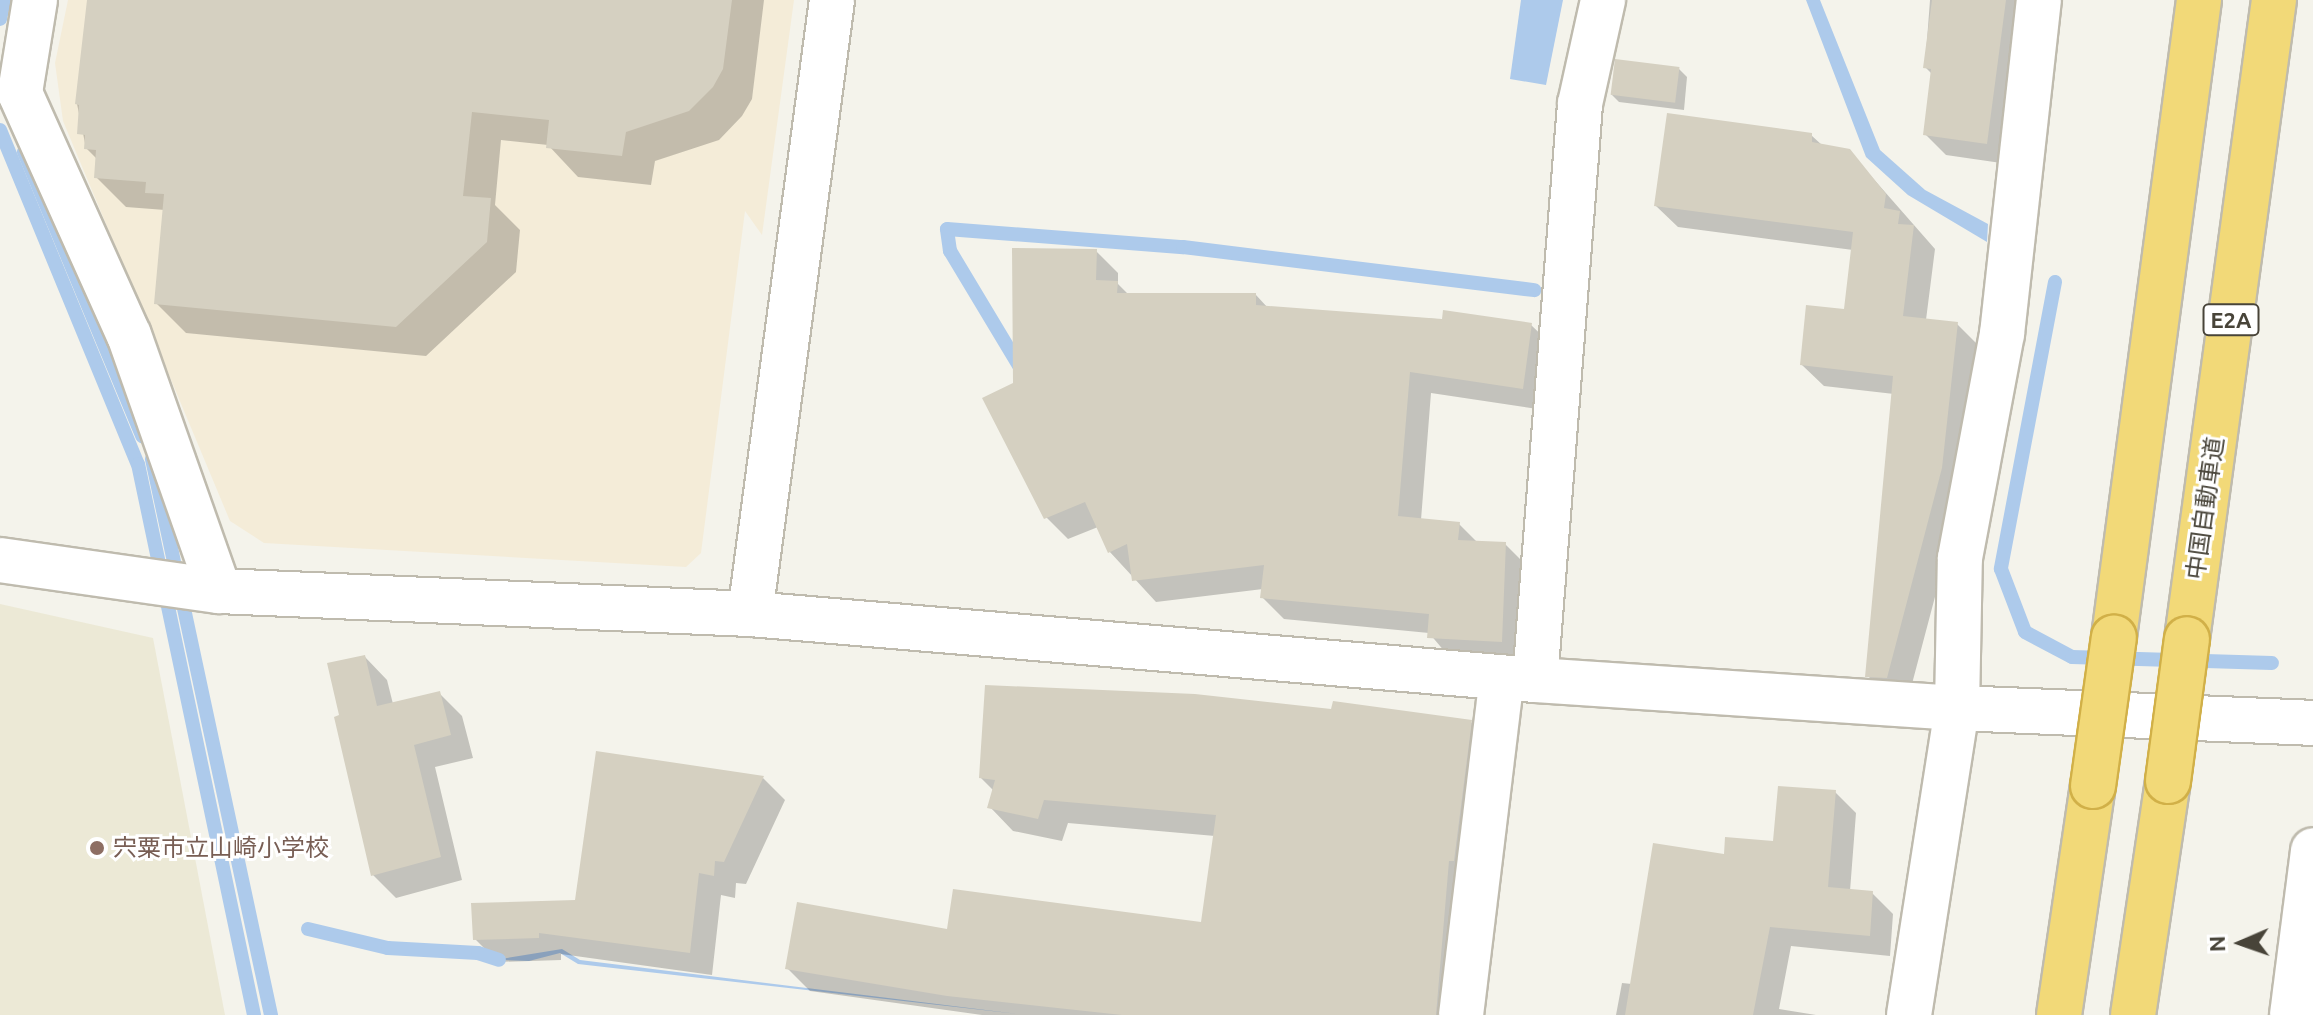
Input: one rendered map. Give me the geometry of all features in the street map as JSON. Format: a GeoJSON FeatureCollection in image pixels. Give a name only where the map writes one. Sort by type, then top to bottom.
{"type":"FeatureCollection","features":[{"type":"Feature","properties":{"kind":"highway"},"geometry":{"type":"LineString","coordinates":[[2059,1015],[2114,637],[2199,0]]}},
{"type":"Feature","properties":{"kind":"highway","name":"中国自動車道"},"geometry":{"type":"LineString","coordinates":[[2133,1015],[2168,781],[2274,0]]}},
{"type":"Feature","properties":{"kind":"street"},"geometry":{"type":"LineString","coordinates":[[35,0],[20,93],[129,335],[219,591]]}},
{"type":"Feature","properties":{"kind":"street"},"geometry":{"type":"LineString","coordinates":[[750,614],[832,0]]}},
{"type":"Feature","properties":{"kind":"street"},"geometry":{"type":"LineString","coordinates":[[1461,1015],[1519,679],[1580,104],[1603,0]]}},
{"type":"Feature","properties":{"kind":"street"},"geometry":{"type":"LineString","coordinates":[[1909,1015],[1957,708],[1960,558],[2002,334],[2039,0]]}},
{"type":"Feature","properties":{"kind":"street"},"geometry":{"type":"LineString","coordinates":[[0,560],[219,591],[750,614],[1519,679],[1957,708],[2313,723]]}},
{"type":"Feature","properties":{"kind":"street"},"geometry":{"type":"LineString","coordinates":[[2292,1015],[2313,850]]}},
{"type":"Feature","properties":{"kind":"shaded area"},"geometry":{"type":"Polygon","coordinates":[[[68,0],[794,0],[762,235],[745,211],[701,553],[686,567],[264,543],[230,521],[63,121],[55,63],[68,0]]]}},
{"type":"Feature","properties":{"kind":"shaded area","name":"宍粟市立山崎小学校"},"geometry":{"type":"Polygon","coordinates":[[[0,604],[153,638],[225,1015],[0,1015],[0,604]]]}},
{"type":"Feature","properties":{"kind":"water"},"geometry":{"type":"Polygon","coordinates":[[[1521,0],[1563,0],[1546,85],[1510,79],[1521,0]]]}},
{"type":"Feature","properties":{"kind":"water"},"geometry":{"type":"Polygon","coordinates":[[[1806,0],[1820,0],[1880,150],[1925,190],[1988,224],[1987,242],[1908,195],[1866,157],[1806,0]]]}},
{"type":"Feature","properties":{"kind":"water"},"geometry":{"type":"Polygon","coordinates":[[[562,949],[580,960],[1026,1015],[578,964],[560,953],[529,961],[481,959],[482,952],[501,959],[562,949]]]}},
{"type":"Feature","properties":{"kind":"building"},"geometry":{"type":"Polygon","coordinates":[[[87,0],[732,0],[723,69],[713,87],[689,111],[626,132],[622,156],[546,148],[549,120],[472,112],[463,196],[491,198],[487,242],[396,327],[154,304],[164,194],[145,193],[146,182],[94,178],[96,150],[84,149],[85,135],[77,134],[79,105],[75,104],[87,0]]]}},
{"type":"Feature","properties":{"kind":"building"},"geometry":{"type":"Polygon","coordinates":[[[1932,0],[2006,0],[1987,144],[1923,135],[1931,69],[1923,68],[1932,0]]]}},
{"type":"Feature","properties":{"kind":"building"},"geometry":{"type":"Polygon","coordinates":[[[1615,59],[1680,67],[1675,103],[1611,95],[1615,59]]]}},
{"type":"Feature","properties":{"kind":"building"},"geometry":{"type":"Polygon","coordinates":[[[1667,113],[1812,133],[1812,142],[1850,149],[1886,194],[1884,208],[1900,211],[1898,224],[1914,225],[1903,316],[1958,322],[1942,468],[1887,678],[1865,677],[1893,376],[1800,365],[1806,305],[1844,309],[1853,232],[1654,206],[1667,113]]]}},
{"type":"Feature","properties":{"kind":"building"},"geometry":{"type":"Polygon","coordinates":[[[1012,248],[1097,249],[1096,280],[1118,281],[1117,293],[1256,293],[1256,305],[1442,319],[1443,310],[1532,323],[1523,389],[1410,372],[1398,516],[1460,522],[1458,540],[1506,542],[1502,642],[1427,638],[1429,614],[1260,598],[1264,565],[1132,581],[1127,544],[1108,553],[1085,502],[1044,519],[982,398],[1013,383],[1012,248]]]}},
{"type":"Feature","properties":{"kind":"building"},"geometry":{"type":"Polygon","coordinates":[[[365,655],[377,706],[440,691],[451,735],[414,745],[441,857],[371,876],[334,717],[339,715],[327,663],[365,655]]]}},
{"type":"Feature","properties":{"kind":"building"},"geometry":{"type":"Polygon","coordinates":[[[985,685],[1195,694],[1331,709],[1333,701],[1472,720],[1454,861],[1449,861],[1436,1015],[1122,1015],[947,996],[785,969],[797,902],[947,929],[953,889],[1201,922],[1216,815],[1044,800],[1038,819],[987,808],[995,780],[979,778],[985,685]]]}},
{"type":"Feature","properties":{"kind":"building"},"geometry":{"type":"Polygon","coordinates":[[[596,751],[764,776],[724,862],[715,861],[714,876],[699,873],[690,953],[539,933],[539,938],[473,940],[471,903],[575,900],[596,751]]]}},
{"type":"Feature","properties":{"kind":"building"},"geometry":{"type":"Polygon","coordinates":[[[1778,786],[1836,790],[1828,887],[1873,891],[1870,936],[1770,927],[1753,1015],[1625,1015],[1653,843],[1724,854],[1725,837],[1773,841],[1778,786]]]}},
{"type":"Feature","properties":{"kind":"waterway"},"geometry":{"type":"LineString","coordinates":[[0,19],[4,0]]}},
{"type":"Feature","properties":{"kind":"waterway"},"geometry":{"type":"LineString","coordinates":[[0,130],[138,464],[254,1015]]}},
{"type":"Feature","properties":{"kind":"waterway"},"geometry":{"type":"LineString","coordinates":[[24,152],[142,436]]}},
{"type":"Feature","properties":{"kind":"waterway"},"geometry":{"type":"LineString","coordinates":[[1021,369],[950,251],[947,229],[1183,247],[1534,290]]}},
{"type":"Feature","properties":{"kind":"waterway"},"geometry":{"type":"LineString","coordinates":[[2055,282],[2001,569],[2025,632],[2072,657],[2272,663]]}},
{"type":"Feature","properties":{"kind":"waterway"},"geometry":{"type":"LineString","coordinates":[[152,459],[271,1015]]}},
{"type":"Feature","properties":{"kind":"waterway"},"geometry":{"type":"LineString","coordinates":[[308,929],[388,948],[478,953],[499,960]]}},
{"type":"Feature","properties":{"kind":"place","name":"宍粟市立山崎小学校"},"geometry":{"type":"Point","coordinates":[97,848]}}]}
